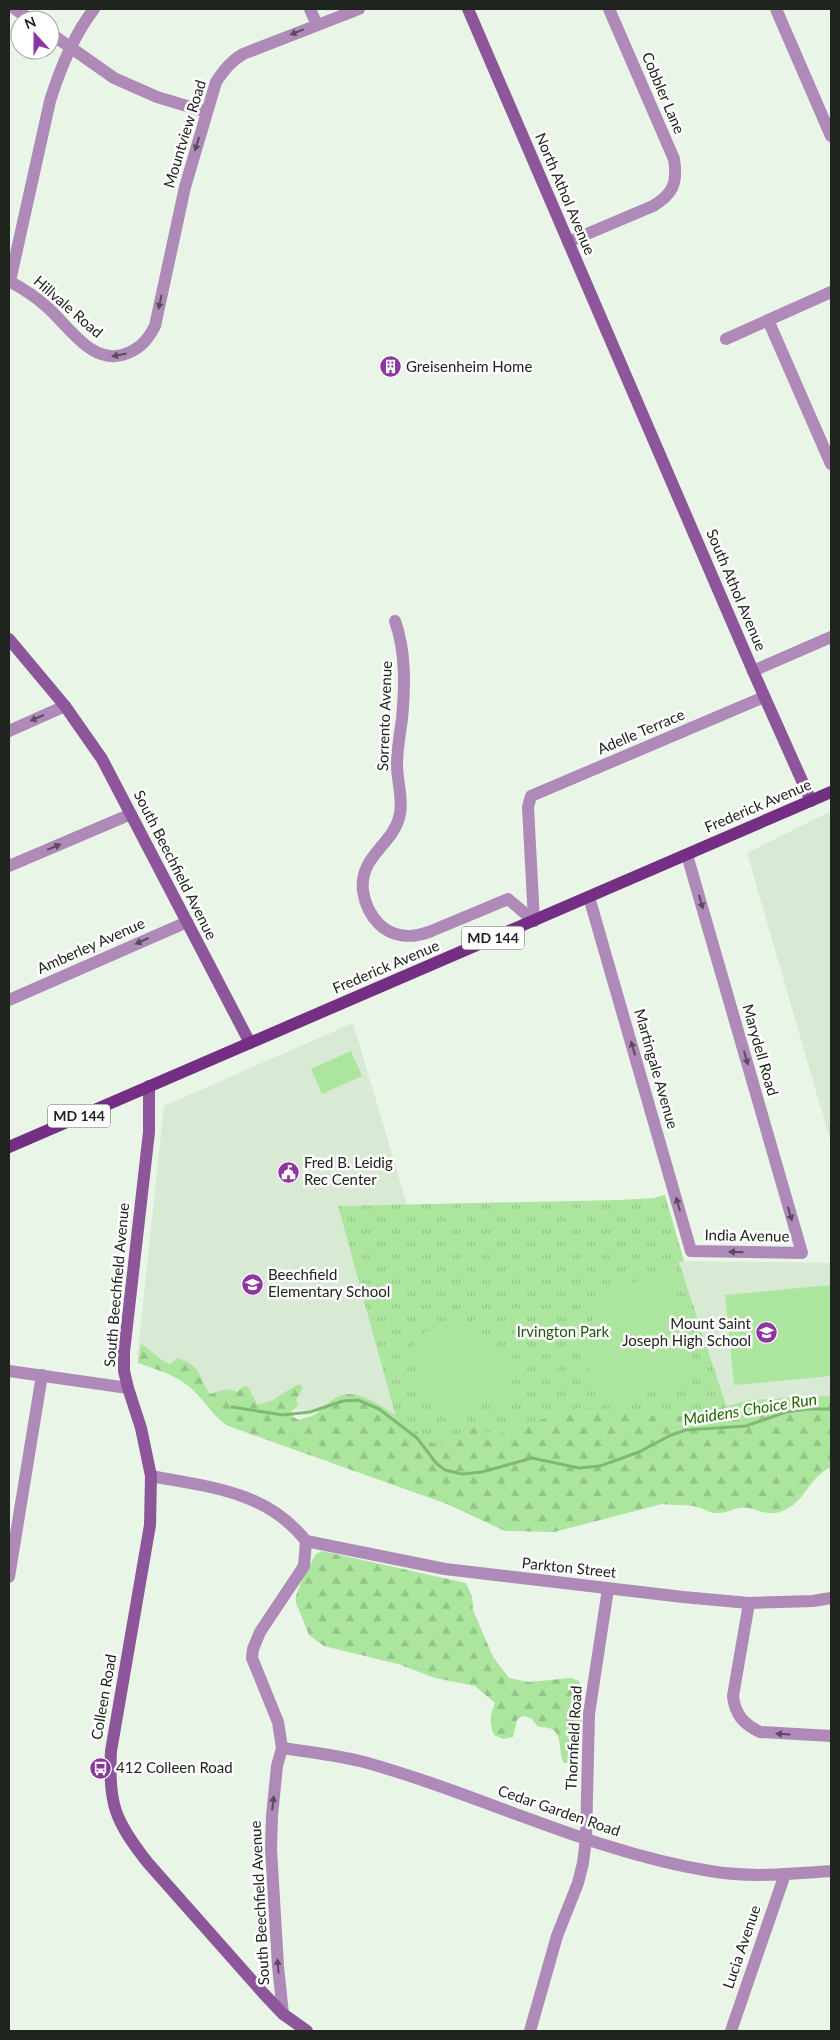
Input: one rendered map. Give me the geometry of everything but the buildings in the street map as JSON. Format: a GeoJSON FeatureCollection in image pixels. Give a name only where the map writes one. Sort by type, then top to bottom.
{"type":"FeatureCollection","features":[{"type":"Feature","properties":{"kind":"main road","name":"Frederick Avenue"},"geometry":{"type":"LineString","coordinates":[[9,1146],[831,792]]}},
{"type":"Feature","properties":{"kind":"street"},"geometry":{"type":"LineString","coordinates":[[10,281],[50,102],[58,76],[70,48],[94,9]]}},
{"type":"Feature","properties":{"kind":"street"},"geometry":{"type":"LineString","coordinates":[[310,9],[316,25]]}},
{"type":"Feature","properties":{"kind":"street","name":"Mountview Road"},"geometry":{"type":"LineString","coordinates":[[155,326],[185,187],[216,82],[233,60],[253,49],[359,9]]}},
{"type":"Feature","properties":{"kind":"street","name":"North Athol Avenue"},"geometry":{"type":"LineString","coordinates":[[468,9],[633,391]]}},
{"type":"Feature","properties":{"kind":"street","name":"Cobbler Lane"},"geometry":{"type":"LineString","coordinates":[[568,242],[663,201],[672,192],[676,170],[674,159],[609,9]]}},
{"type":"Feature","properties":{"kind":"street"},"geometry":{"type":"LineString","coordinates":[[776,9],[831,136]]}},
{"type":"Feature","properties":{"kind":"street"},"geometry":{"type":"LineString","coordinates":[[60,40],[114,78],[157,97],[207,112]]}},
{"type":"Feature","properties":{"kind":"street","name":"Hillvale Road"},"geometry":{"type":"LineString","coordinates":[[10,281],[47,306],[84,344],[103,356],[121,356],[140,348],[148,339],[155,326]]}},
{"type":"Feature","properties":{"kind":"street"},"geometry":{"type":"LineString","coordinates":[[726,339],[831,292]]}},
{"type":"Feature","properties":{"kind":"street"},"geometry":{"type":"LineString","coordinates":[[768,320],[831,464]]}},
{"type":"Feature","properties":{"kind":"street","name":"South Athol Avenue"},"geometry":{"type":"LineString","coordinates":[[633,391],[752,671],[810,801]]}},
{"type":"Feature","properties":{"kind":"street","name":"Sorrento Avenue"},"geometry":{"type":"LineString","coordinates":[[395,621],[403,652],[404,700],[397,766],[401,802],[400,816],[390,836],[367,863],[362,886],[367,908],[381,926],[391,933],[404,936],[417,936],[429,932],[508,899],[534,921]]}},
{"type":"Feature","properties":{"kind":"street"},"geometry":{"type":"LineString","coordinates":[[752,671],[831,637]]}},
{"type":"Feature","properties":{"kind":"street","name":"South Beechfield Avenue"},"geometry":{"type":"LineString","coordinates":[[9,639],[65,706],[102,759],[250,1043]]}},
{"type":"Feature","properties":{"kind":"street","name":"Adelle Terrace"},"geometry":{"type":"LineString","coordinates":[[534,921],[528,807],[531,796],[764,697]]}},
{"type":"Feature","properties":{"kind":"street"},"geometry":{"type":"LineString","coordinates":[[9,731],[65,706]]}},
{"type":"Feature","properties":{"kind":"street"},"geometry":{"type":"LineString","coordinates":[[9,866],[131,814]]}},
{"type":"Feature","properties":{"kind":"street","name":"Marydell Road"},"geometry":{"type":"LineString","coordinates":[[687,855],[802,1253]]}},
{"type":"Feature","properties":{"kind":"street","name":"Martingale Avenue"},"geometry":{"type":"LineString","coordinates":[[589,897],[692,1251]]}},
{"type":"Feature","properties":{"kind":"street","name":"Amberley Avenue"},"geometry":{"type":"LineString","coordinates":[[9,1000],[187,922]]}},
{"type":"Feature","properties":{"kind":"street","name":"South Beechfield Avenue"},"geometry":{"type":"LineString","coordinates":[[150,1086],[149,1132],[124,1352],[124,1371],[141,1428],[151,1476]]}},
{"type":"Feature","properties":{"kind":"street","name":"India Avenue"},"geometry":{"type":"LineString","coordinates":[[692,1251],[802,1253]]}},
{"type":"Feature","properties":{"kind":"street"},"geometry":{"type":"LineString","coordinates":[[9,1371],[128,1388]]}},
{"type":"Feature","properties":{"kind":"street"},"geometry":{"type":"LineString","coordinates":[[9,1577],[42,1375]]}},
{"type":"Feature","properties":{"kind":"street"},"geometry":{"type":"LineString","coordinates":[[151,1476],[219,1488],[257,1501],[277,1512],[294,1525],[306,1541]]}},
{"type":"Feature","properties":{"kind":"street","name":"Colleen Road"},"geometry":{"type":"LineString","coordinates":[[151,1476],[150,1524],[111,1751],[109,1782],[112,1802],[120,1822],[148,1863],[283,2014]]}},
{"type":"Feature","properties":{"kind":"street","name":"South Beechfield Avenue"},"geometry":{"type":"LineString","coordinates":[[283,2014],[278,1966],[271,1849],[272,1816],[282,1748],[278,1722],[254,1663],[253,1648],[271,1614],[297,1579],[304,1566],[306,1541]]}},
{"type":"Feature","properties":{"kind":"street","name":"Parkton Street"},"geometry":{"type":"LineString","coordinates":[[306,1541],[445,1569],[608,1589],[748,1603],[831,1598]]}},
{"type":"Feature","properties":{"kind":"street","name":"Thornfield Road"},"geometry":{"type":"LineString","coordinates":[[530,2031],[557,1936],[578,1883],[586,1838],[589,1714],[608,1589]]}},
{"type":"Feature","properties":{"kind":"street"},"geometry":{"type":"LineString","coordinates":[[748,1603],[733,1696],[734,1706],[740,1718],[749,1727],[760,1732],[831,1736]]}},
{"type":"Feature","properties":{"kind":"street","name":"Cedar Garden Road"},"geometry":{"type":"LineString","coordinates":[[282,1748],[362,1762],[401,1773],[586,1838],[678,1866],[713,1872],[784,1874],[831,1871]]}},
{"type":"Feature","properties":{"kind":"street","name":"Lucia Avenue"},"geometry":{"type":"LineString","coordinates":[[731,2031],[784,1874]]}},
{"type":"Feature","properties":{"kind":"street"},"geometry":{"type":"LineString","coordinates":[[283,2014],[307,2031]]}},
{"type":"Feature","properties":{"kind":"shaded area"},"geometry":{"type":"Polygon","coordinates":[[[831,811],[831,1143],[747,853],[831,811]]]}},
{"type":"Feature","properties":{"kind":"shaded area","name":"Beechfield Elementary School"},"geometry":{"type":"Polygon","coordinates":[[[353,1023],[407,1205],[338,1206],[402,1440],[353,1415],[209,1401],[179,1371],[137,1362],[164,1106],[353,1023]]]}},
{"type":"Feature","properties":{"kind":"shaded area","name":"Mount Saint Joseph High School"},"geometry":{"type":"Polygon","coordinates":[[[679,1261],[831,1263],[831,1403],[729,1414],[679,1261]]]}},
{"type":"Feature","properties":{"kind":"green space"},"geometry":{"type":"Polygon","coordinates":[[[351,1051],[362,1076],[322,1094],[311,1069],[351,1051]]]}},
{"type":"Feature","properties":{"kind":"green space","name":"Irvington Park"},"geometry":{"type":"Polygon","coordinates":[[[665,1195],[684,1261],[679,1262],[729,1414],[580,1465],[402,1440],[338,1206],[620,1200],[654,1198],[665,1195]]]}},
{"type":"Feature","properties":{"kind":"green space"},"geometry":{"type":"Polygon","coordinates":[[[669,1275],[696,1371],[691,1380],[605,1405],[591,1377],[587,1356],[589,1334],[596,1313],[609,1296],[617,1290],[642,1280],[669,1275]]]}},
{"type":"Feature","properties":{"kind":"green space"},"geometry":{"type":"Polygon","coordinates":[[[831,1285],[831,1376],[734,1385],[725,1295],[831,1285]]]}},
{"type":"Feature","properties":{"kind":"green space"},"geometry":{"type":"Polygon","coordinates":[[[445,1327],[476,1330],[488,1337],[494,1344],[503,1362],[507,1381],[507,1399],[439,1411],[425,1400],[413,1337],[445,1327]]]}},
{"type":"Feature","properties":{"kind":"green space"},"geometry":{"type":"Polygon","coordinates":[[[141,1344],[166,1363],[170,1364],[178,1358],[192,1365],[210,1394],[227,1389],[237,1392],[244,1386],[248,1387],[257,1404],[269,1402],[300,1384],[303,1388],[296,1400],[298,1406],[292,1411],[293,1417],[299,1420],[315,1414],[338,1396],[352,1394],[375,1402],[435,1444],[451,1441],[469,1429],[475,1428],[497,1434],[512,1431],[546,1418],[587,1408],[633,1415],[690,1416],[750,1400],[831,1396],[831,1468],[816,1478],[798,1501],[776,1513],[738,1508],[715,1513],[693,1506],[662,1504],[554,1532],[505,1531],[447,1504],[228,1426],[182,1381],[164,1372],[138,1363],[141,1344]]]}},
{"type":"Feature","properties":{"kind":"green space"},"geometry":{"type":"Polygon","coordinates":[[[322,1551],[466,1583],[472,1596],[473,1610],[493,1657],[509,1678],[529,1682],[571,1678],[579,1681],[583,1691],[580,1764],[564,1763],[558,1736],[550,1728],[537,1726],[531,1718],[522,1716],[517,1720],[513,1737],[503,1739],[494,1735],[491,1719],[495,1703],[475,1686],[435,1678],[398,1664],[324,1646],[309,1635],[296,1603],[296,1596],[303,1577],[316,1554],[322,1551]]]}},
{"type":"Feature","properties":{"kind":"waterway","name":"Maidens Choice Run"},"geometry":{"type":"LineString","coordinates":[[232,1407],[283,1415],[310,1412],[343,1401],[358,1400],[379,1409],[417,1438],[436,1463],[445,1470],[462,1474],[482,1472],[532,1458],[579,1468],[600,1466],[639,1452],[671,1435],[686,1430],[746,1426],[786,1412],[807,1409],[831,1409]]}},
{"type":"Feature","properties":{"kind":"place","name":"Greisenheim Home"},"geometry":{"type":"Point","coordinates":[390,367]}},
{"type":"Feature","properties":{"kind":"place","name":"Fred B. Leidig Rec Center"},"geometry":{"type":"Point","coordinates":[288,1172]}},
{"type":"Feature","properties":{"kind":"place","name":"Beechfield Elementary School"},"geometry":{"type":"Point","coordinates":[252,1284]}},
{"type":"Feature","properties":{"kind":"place","name":"Mount Saint Joseph High School"},"geometry":{"type":"Point","coordinates":[767,1333]}},
{"type":"Feature","properties":{"kind":"place","name":"412 Colleen Road"},"geometry":{"type":"Point","coordinates":[100,1768]}}]}
